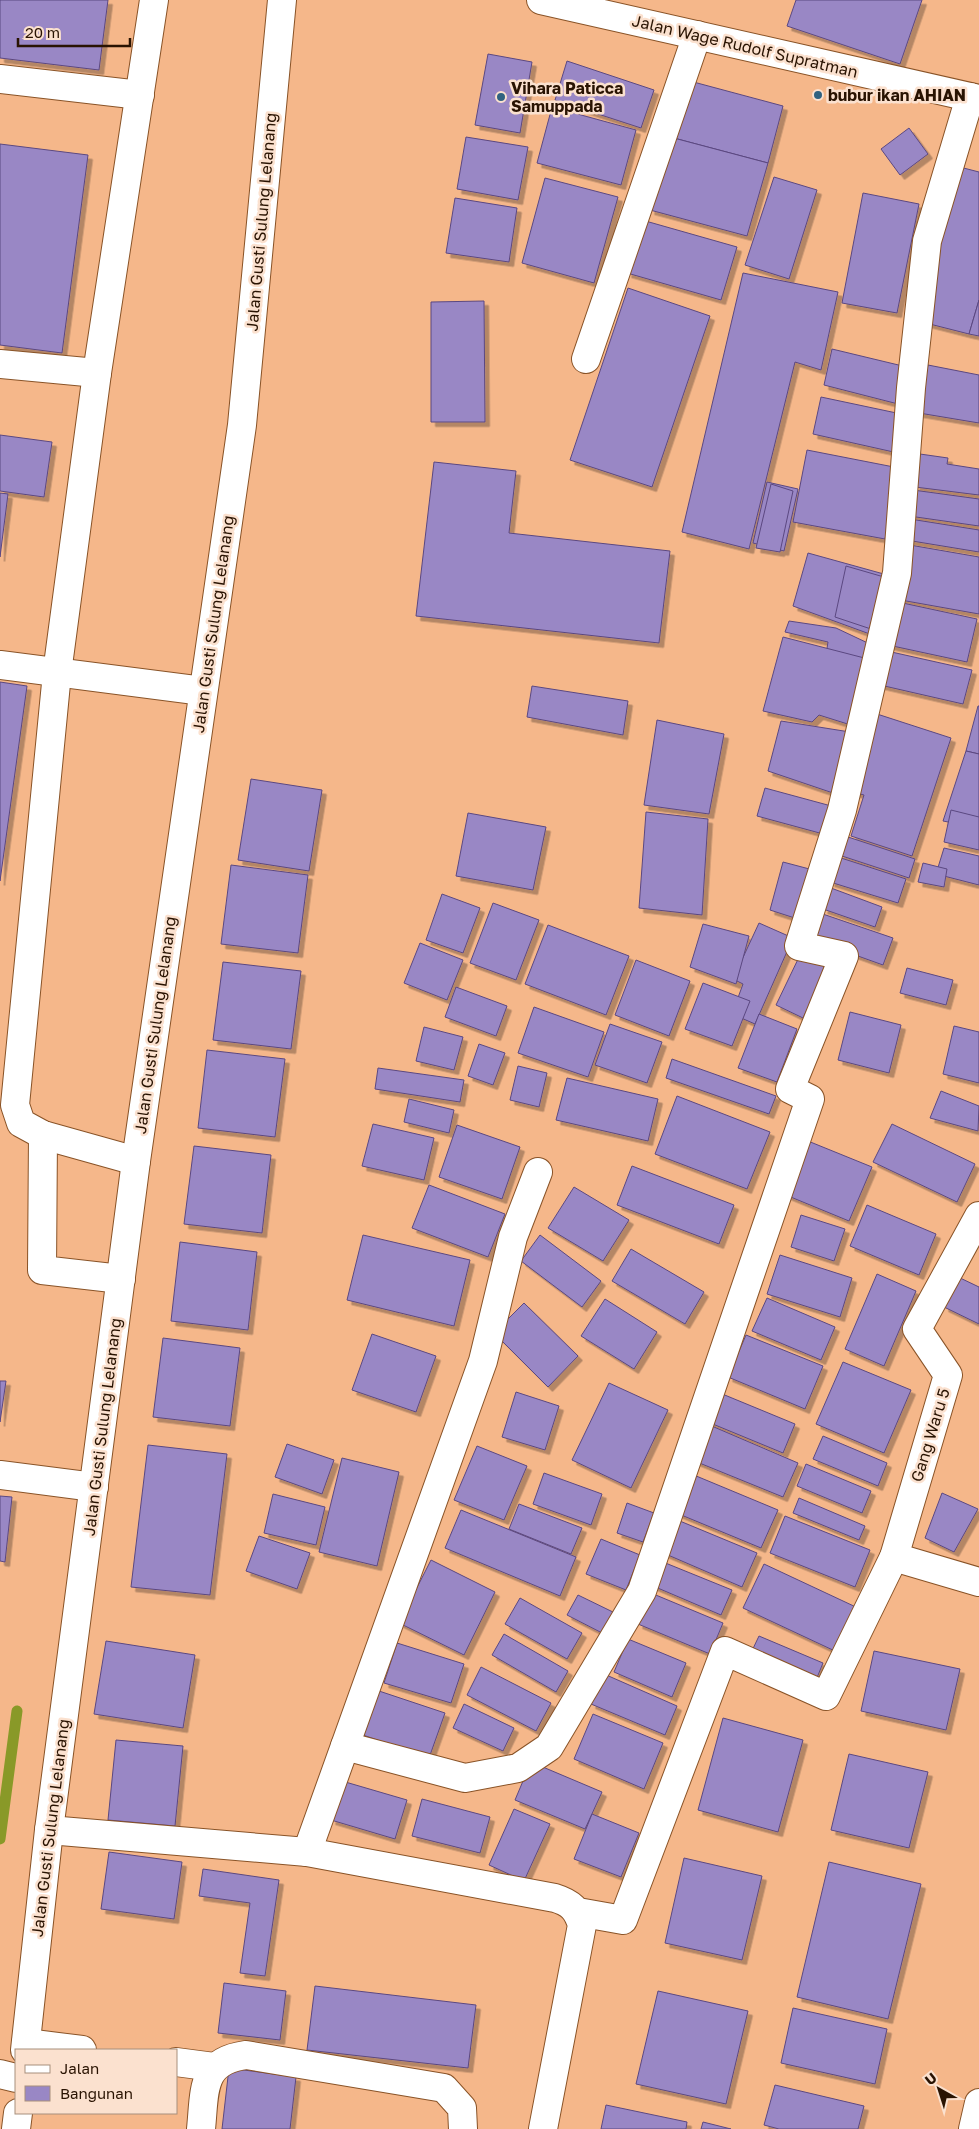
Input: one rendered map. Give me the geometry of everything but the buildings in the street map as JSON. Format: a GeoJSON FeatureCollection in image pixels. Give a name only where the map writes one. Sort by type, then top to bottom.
{"type":"FeatureCollection","features":[{"type":"Feature","properties":{"kind":"street"},"geometry":{"type":"LineString","coordinates":[[121,1279],[42,1270],[21,1126],[15,1105],[57,674],[97,373],[154,0]]}},
{"type":"Feature","properties":{"kind":"street","name":"Jalan Gusti Sulung Lelanang"},"geometry":{"type":"LineString","coordinates":[[25,2047],[49,1830],[136,1160],[242,425],[282,0]]}},
{"type":"Feature","properties":{"kind":"street","name":"Jalan Wage Rudolf Supratman"},"geometry":{"type":"LineString","coordinates":[[541,0],[975,98]]}},
{"type":"Feature","properties":{"kind":"street"},"geometry":{"type":"LineString","coordinates":[[586,359],[697,35]]}},
{"type":"Feature","properties":{"kind":"street"},"geometry":{"type":"LineString","coordinates":[[0,79],[140,95]]}},
{"type":"Feature","properties":{"kind":"street"},"geometry":{"type":"LineString","coordinates":[[345,1746],[465,1778],[518,1768],[549,1747],[642,1591],[810,1099],[790,1090],[844,956],[799,946],[842,810],[897,573],[911,388],[927,240],[975,98]]}},
{"type":"Feature","properties":{"kind":"street"},"geometry":{"type":"LineString","coordinates":[[0,364],[97,373]]}},
{"type":"Feature","properties":{"kind":"street"},"geometry":{"type":"LineString","coordinates":[[0,665],[57,674],[114,678],[203,690]]}},
{"type":"Feature","properties":{"kind":"street"},"geometry":{"type":"LineString","coordinates":[[21,1126],[136,1160]]}},
{"type":"Feature","properties":{"kind":"street"},"geometry":{"type":"LineString","coordinates":[[307,1852],[483,1361],[512,1237],[538,1172]]}},
{"type":"Feature","properties":{"kind":"street","name":"Gang Waru 5"},"geometry":{"type":"LineString","coordinates":[[894,1556],[948,1375],[917,1329],[979,1216]]}},
{"type":"Feature","properties":{"kind":"street"},"geometry":{"type":"LineString","coordinates":[[0,1475],[94,1487]]}},
{"type":"Feature","properties":{"kind":"street"},"geometry":{"type":"LineString","coordinates":[[578,1912],[624,1920],[725,1651],[826,1696],[894,1556],[979,1582]]}},
{"type":"Feature","properties":{"kind":"street"},"geometry":{"type":"LineString","coordinates":[[49,1830],[307,1852],[556,1898],[568,1902],[578,1912],[582,1925],[544,2129]]}},
{"type":"Feature","properties":{"kind":"street"},"geometry":{"type":"LineString","coordinates":[[25,2047],[63,2049]]}},
{"type":"Feature","properties":{"kind":"street"},"geometry":{"type":"LineString","coordinates":[[201,2129],[205,2086],[214,2067],[228,2057],[246,2055],[444,2088],[462,2108],[463,2129]]}},
{"type":"Feature","properties":{"kind":"street"},"geometry":{"type":"LineString","coordinates":[[178,2062],[214,2067]]}},
{"type":"Feature","properties":{"kind":"street"},"geometry":{"type":"LineString","coordinates":[[0,2074],[15,2078]]}},
{"type":"Feature","properties":{"kind":"street"},"geometry":{"type":"LineString","coordinates":[[973,2129],[979,2102]]}},
{"type":"Feature","properties":{"kind":"street"},"geometry":{"type":"LineString","coordinates":[[16,2129],[18,2114]]}},
{"type":"Feature","properties":{"kind":"waterway"},"geometry":{"type":"LineString","coordinates":[[0,1839],[17,1711]]}},
{"type":"Feature","properties":{"kind":"place","name":"bubur ikan AHIAN"},"geometry":{"type":"Point","coordinates":[818,95]}},
{"type":"Feature","properties":{"kind":"place","name":"Vihara Paticca Samuppada"},"geometry":{"type":"Point","coordinates":[501,97]}}]}
